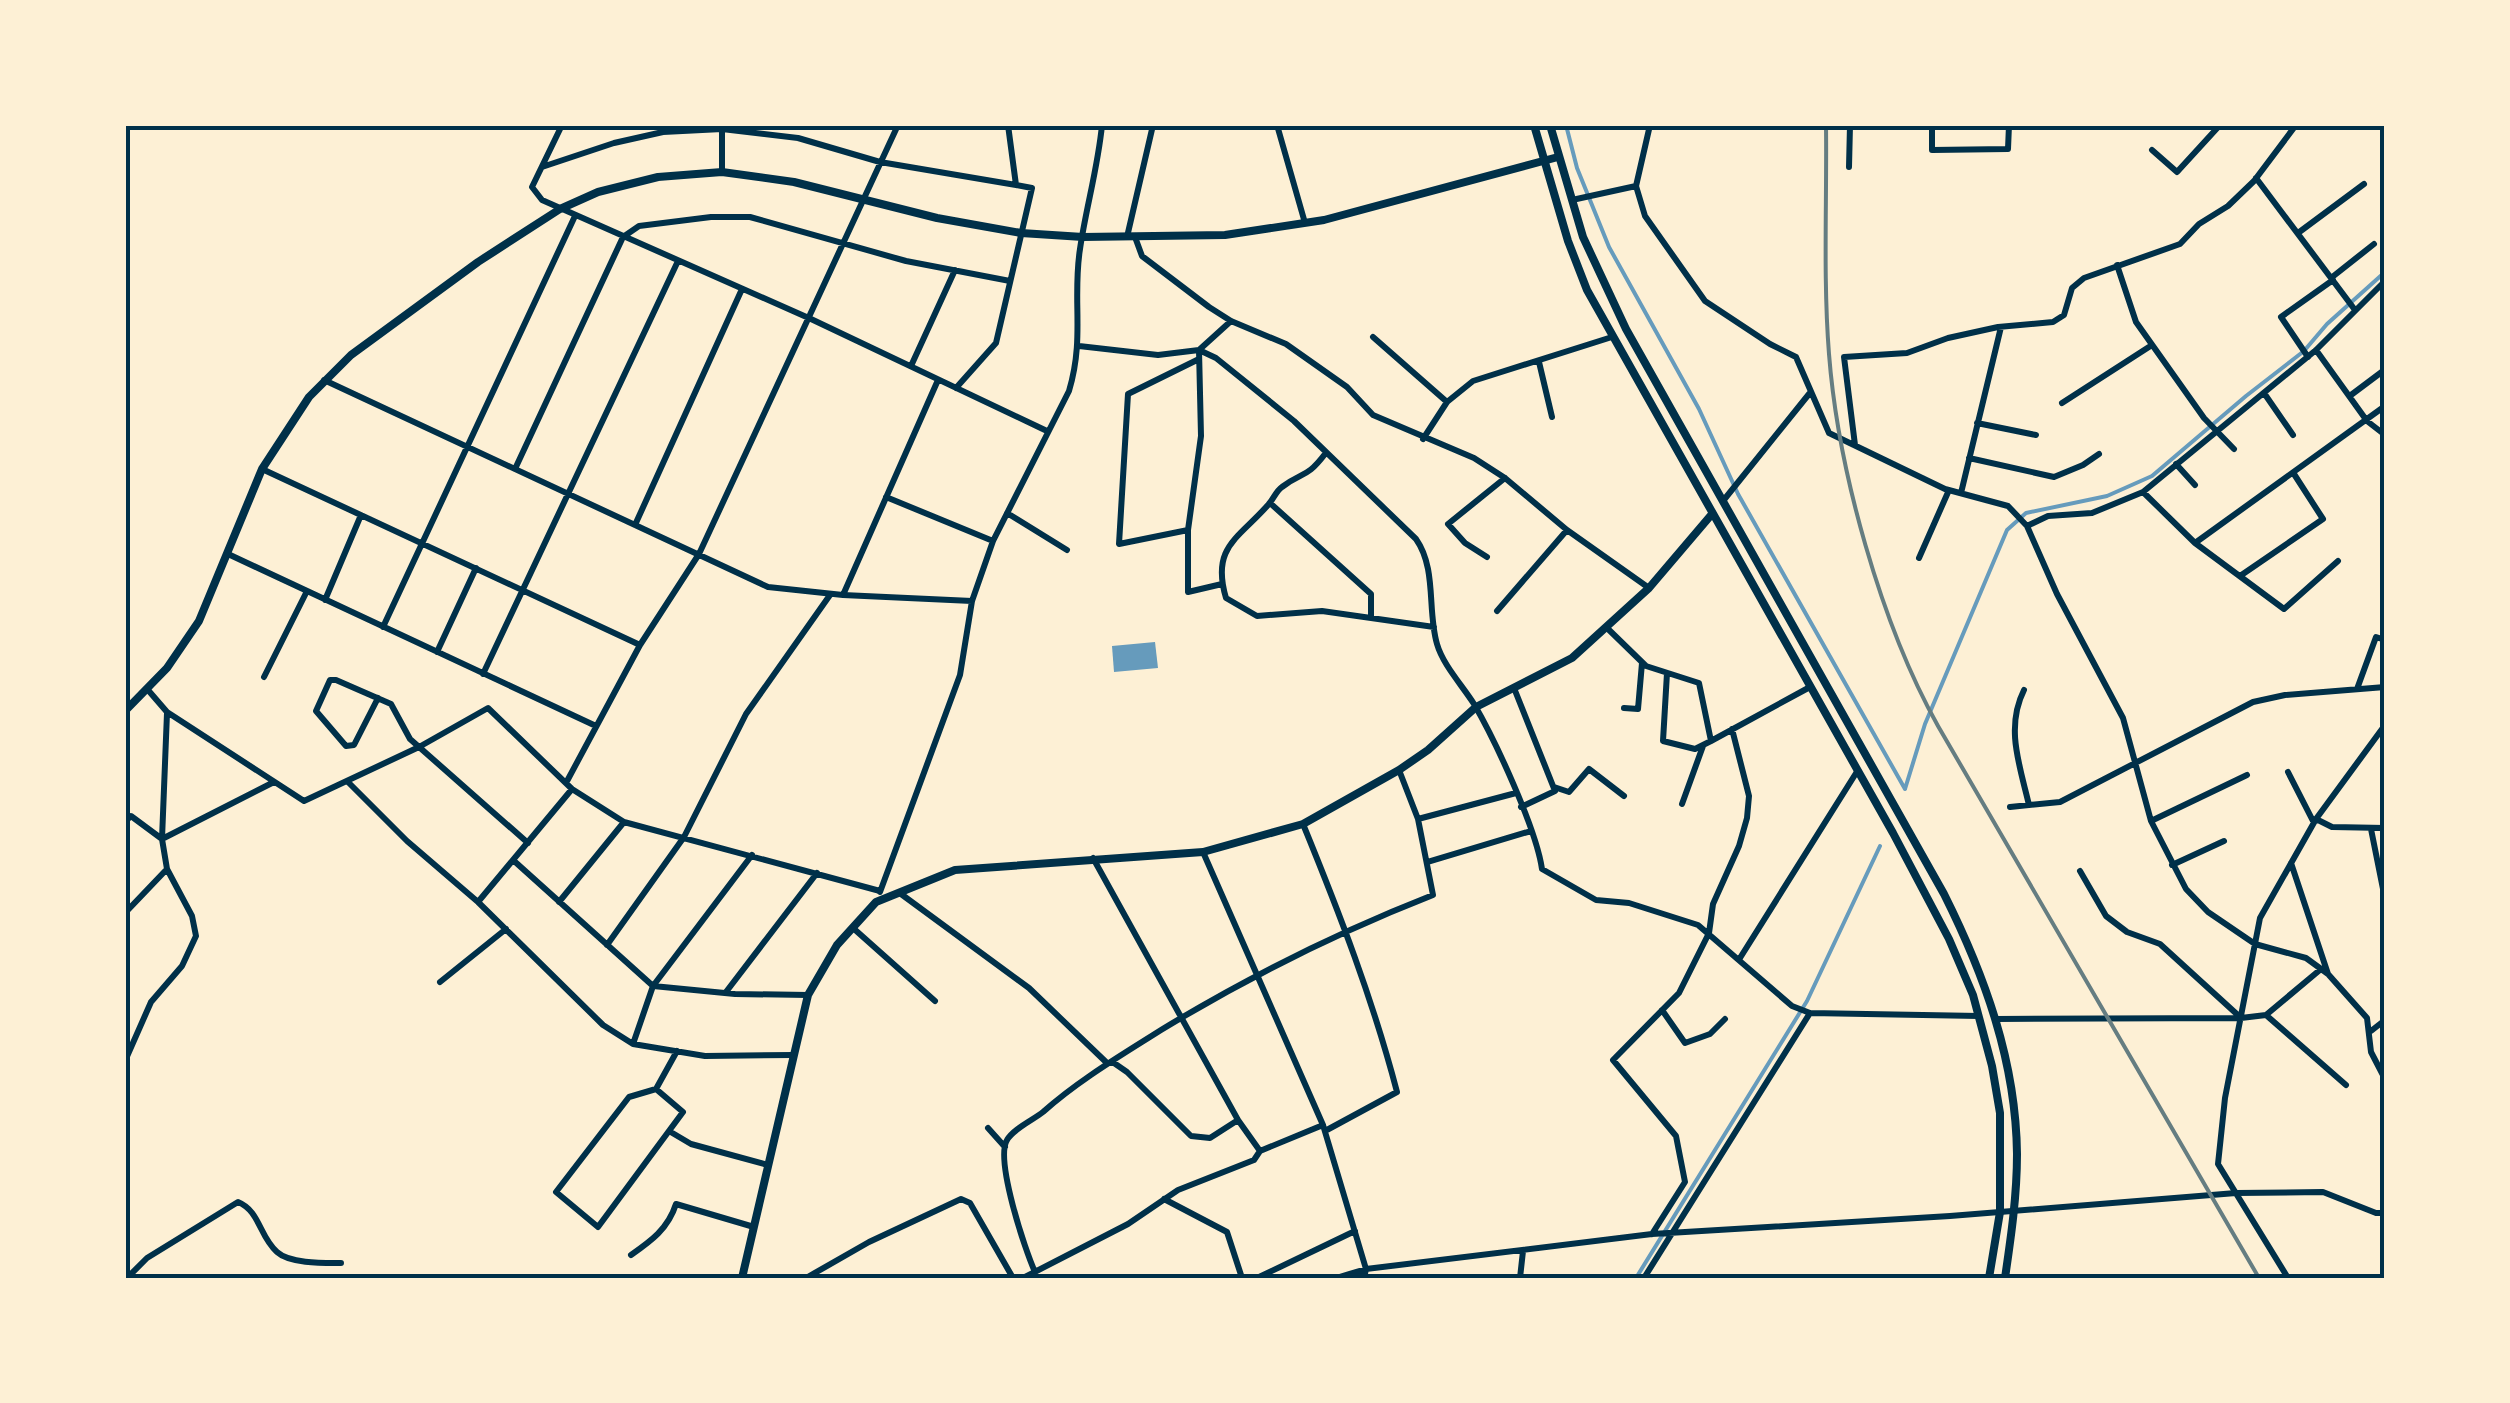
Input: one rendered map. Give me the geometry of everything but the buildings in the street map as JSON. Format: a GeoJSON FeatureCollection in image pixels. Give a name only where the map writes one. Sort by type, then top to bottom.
{"type":"FeatureCollection","features":[{"type":"Feature","properties":{"kind":"street"},"geometry":{"type":"LineString","coordinates":[[562,125],[532,187],[542,200],[811,319],[1047,431]]}},
{"type":"Feature","properties":{"kind":"street"},"geometry":{"type":"LineString","coordinates":[[478,902],[569,786],[640,645],[700,554],[898,125]]}},
{"type":"Feature","properties":{"kind":"street"},"geometry":{"type":"LineString","coordinates":[[1008,125],[1016,185]]}},
{"type":"Feature","properties":{"kind":"street"},"geometry":{"type":"LineString","coordinates":[[742,1278],[808,995],[837,946],[876,902],[960,675],[972,602],[993,541],[1069,391],[1080,346],[1083,221],[1102,125]]}},
{"type":"Feature","properties":{"kind":"street"},"geometry":{"type":"LineString","coordinates":[[1153,125],[1131,237],[1142,256],[1231,321],[1286,344],[1347,388],[1373,416],[1474,458],[1649,588]]}},
{"type":"Feature","properties":{"kind":"street"},"geometry":{"type":"LineString","coordinates":[[1277,125],[1305,224]]}},
{"type":"Feature","properties":{"kind":"street"},"geometry":{"type":"LineString","coordinates":[[1534,125],[1568,241],[1587,290],[1858,770],[1949,939],[1980,1016],[2000,1113],[2000,1212],[1989,1278]]}},
{"type":"Feature","properties":{"kind":"street"},"geometry":{"type":"LineString","coordinates":[[1550,125],[1572,200],[1604,284],[1944,894],[1976,963],[1996,1019],[2013,1098],[2017,1154],[2005,1278]]}},
{"type":"Feature","properties":{"kind":"street"},"geometry":{"type":"LineString","coordinates":[[1650,125],[1636,186],[1645,216],[1705,300],[1796,357],[1829,433],[1949,490],[2008,506],[2028,526],[2057,594],[2123,718],[2151,821],[2186,889],[2208,912],[2256,944],[2306,958],[2324,971],[2368,1018],[2371,1052],[2385,1080]]}},
{"type":"Feature","properties":{"kind":"street"},"geometry":{"type":"LineString","coordinates":[[1849,166],[1850,125]]}},
{"type":"Feature","properties":{"kind":"street"},"geometry":{"type":"LineString","coordinates":[[1932,125],[1932,150],[2008,149],[2008,125]]}},
{"type":"Feature","properties":{"kind":"street"},"geometry":{"type":"LineString","coordinates":[[2152,150],[2178,172],[2220,125]]}},
{"type":"Feature","properties":{"kind":"street"},"geometry":{"type":"LineString","coordinates":[[1856,446],[1844,357],[1906,353],[1948,338],[2053,322],[2064,315],[2072,288],[2096,272],[2180,244],[2199,224],[2228,206],[2256,178],[2296,125]]}},
{"type":"Feature","properties":{"kind":"street"},"geometry":{"type":"LineString","coordinates":[[541,167],[663,132],[722,127],[798,138],[880,162],[1032,188],[996,343],[956,388]]}},
{"type":"Feature","properties":{"kind":"street"},"geometry":{"type":"LineString","coordinates":[[722,127],[722,172]]}},
{"type":"Feature","properties":{"kind":"street"},"geometry":{"type":"LineString","coordinates":[[125,711],[148,690],[199,622],[262,469],[294,416],[324,380],[376,336],[560,209],[630,182],[684,173],[722,172],[794,182],[862,201],[1021,234],[1225,234],[1305,224],[1558,157]]}},
{"type":"Feature","properties":{"kind":"street"},"geometry":{"type":"LineString","coordinates":[[2256,178],[2354,309]]}},
{"type":"Feature","properties":{"kind":"street"},"geometry":{"type":"LineString","coordinates":[[2298,233],[2364,184]]}},
{"type":"Feature","properties":{"kind":"street"},"geometry":{"type":"LineString","coordinates":[[1572,200],[1636,186]]}},
{"type":"Feature","properties":{"kind":"street"},"geometry":{"type":"LineString","coordinates":[[384,627],[575,216]]}},
{"type":"Feature","properties":{"kind":"street"},"geometry":{"type":"LineString","coordinates":[[515,470],[623,237],[640,226],[750,218],[906,261],[1010,281]]}},
{"type":"Feature","properties":{"kind":"street"},"geometry":{"type":"LineString","coordinates":[[2308,356],[2281,316],[2374,244]]}},
{"type":"Feature","properties":{"kind":"street"},"geometry":{"type":"LineString","coordinates":[[483,674],[678,261]]}},
{"type":"Feature","properties":{"kind":"street"},"geometry":{"type":"LineString","coordinates":[[2117,265],[2136,322],[2208,421],[2234,449]]}},
{"type":"Feature","properties":{"kind":"street"},"geometry":{"type":"LineString","coordinates":[[910,366],[955,270]]}},
{"type":"Feature","properties":{"kind":"street"},"geometry":{"type":"LineString","coordinates":[[2028,526],[2048,516],[2092,513],[2144,492],[2316,350],[2385,282]]}},
{"type":"Feature","properties":{"kind":"street"},"geometry":{"type":"LineString","coordinates":[[635,525],[742,289]]}},
{"type":"Feature","properties":{"kind":"street"},"geometry":{"type":"LineString","coordinates":[[1188,530],[1119,544],[1128,394],[1199,354],[1231,321]]}},
{"type":"Feature","properties":{"kind":"street"},"geometry":{"type":"LineString","coordinates":[[1960,493],[2001,327]]}},
{"type":"Feature","properties":{"kind":"street"},"geometry":{"type":"LineString","coordinates":[[1373,337],[1447,402]]}},
{"type":"Feature","properties":{"kind":"street"},"geometry":{"type":"LineString","coordinates":[[1423,438],[1447,402],[1473,381],[1612,337]]}},
{"type":"Feature","properties":{"kind":"street"},"geometry":{"type":"LineString","coordinates":[[2062,403],[2152,345]]}},
{"type":"Feature","properties":{"kind":"street"},"geometry":{"type":"LineString","coordinates":[[1080,346],[1158,355],[1199,354],[1254,386],[1395,515],[1425,552],[1438,648],[1476,707],[1516,794],[1542,869],[1596,900],[1629,903],[1698,925],[1792,1006],[1810,1013],[1980,1016]]}},
{"type":"Feature","properties":{"kind":"street"},"geometry":{"type":"LineString","coordinates":[[2316,350],[2367,421],[2385,436]]}},
{"type":"Feature","properties":{"kind":"street"},"geometry":{"type":"LineString","coordinates":[[1199,354],[1202,436],[1188,530],[1188,592],[1222,584]]}},
{"type":"Feature","properties":{"kind":"street"},"geometry":{"type":"LineString","coordinates":[[1538,362],[1552,417]]}},
{"type":"Feature","properties":{"kind":"street"},"geometry":{"type":"LineString","coordinates":[[2351,395],[2383,371]]}},
{"type":"Feature","properties":{"kind":"street"},"geometry":{"type":"LineString","coordinates":[[324,380],[768,587],[972,602]]}},
{"type":"Feature","properties":{"kind":"street"},"geometry":{"type":"LineString","coordinates":[[843,595],[938,380]]}},
{"type":"Feature","properties":{"kind":"street"},"geometry":{"type":"LineString","coordinates":[[2264,393],[2293,435]]}},
{"type":"Feature","properties":{"kind":"street"},"geometry":{"type":"LineString","coordinates":[[1723,501],[1810,394]]}},
{"type":"Feature","properties":{"kind":"street"},"geometry":{"type":"LineString","coordinates":[[2195,543],[2385,406]]}},
{"type":"Feature","properties":{"kind":"street"},"geometry":{"type":"LineString","coordinates":[[1978,423],[2036,435]]}},
{"type":"Feature","properties":{"kind":"street"},"geometry":{"type":"LineString","coordinates":[[1325,454],[1312,472],[1280,488],[1232,540],[1219,573],[1226,598],[1257,616],[1322,611],[1434,627]]}},
{"type":"Feature","properties":{"kind":"street"},"geometry":{"type":"LineString","coordinates":[[1969,458],[2054,476],[2100,454]]}},
{"type":"Feature","properties":{"kind":"street"},"geometry":{"type":"LineString","coordinates":[[2176,464],[2195,485]]}},
{"type":"Feature","properties":{"kind":"street"},"geometry":{"type":"LineString","coordinates":[[262,469],[640,645]]}},
{"type":"Feature","properties":{"kind":"street"},"geometry":{"type":"LineString","coordinates":[[2240,576],[2323,519],[2294,474]]}},
{"type":"Feature","properties":{"kind":"street"},"geometry":{"type":"LineString","coordinates":[[1488,558],[1464,543],[1448,524],[1504,478]]}},
{"type":"Feature","properties":{"kind":"street"},"geometry":{"type":"LineString","coordinates":[[1920,558],[1949,490]]}},
{"type":"Feature","properties":{"kind":"street"},"geometry":{"type":"LineString","coordinates":[[2144,492],[2195,543],[2284,609],[2338,561]]}},
{"type":"Feature","properties":{"kind":"street"},"geometry":{"type":"LineString","coordinates":[[886,497],[993,541]]}},
{"type":"Feature","properties":{"kind":"street"},"geometry":{"type":"LineString","coordinates":[[1270,503],[1370,594],[1370,618]]}},
{"type":"Feature","properties":{"kind":"street"},"geometry":{"type":"LineString","coordinates":[[1007,513],[1066,550]]}},
{"type":"Feature","properties":{"kind":"street"},"geometry":{"type":"LineString","coordinates":[[876,902],[954,870],[1203,852],[1302,824],[1399,770],[1476,707],[1558,667],[1649,588],[1712,514]]}},
{"type":"Feature","properties":{"kind":"street"},"geometry":{"type":"LineString","coordinates":[[325,600],[361,515]]}},
{"type":"Feature","properties":{"kind":"street"},"geometry":{"type":"LineString","coordinates":[[1497,612],[1567,530]]}},
{"type":"Feature","properties":{"kind":"street"},"geometry":{"type":"LineString","coordinates":[[228,554],[596,726]]}},
{"type":"Feature","properties":{"kind":"street"},"geometry":{"type":"LineString","coordinates":[[438,652],[476,568]]}},
{"type":"Feature","properties":{"kind":"street"},"geometry":{"type":"LineString","coordinates":[[264,677],[306,591]]}},
{"type":"Feature","properties":{"kind":"street"},"geometry":{"type":"LineString","coordinates":[[607,945],[684,836],[746,714],[831,594]]}},
{"type":"Feature","properties":{"kind":"street"},"geometry":{"type":"LineString","coordinates":[[1606,628],[1642,662],[1699,683],[1707,743],[1682,804]]}},
{"type":"Feature","properties":{"kind":"street"},"geometry":{"type":"LineString","coordinates":[[2357,690],[2376,637],[2385,640]]}},
{"type":"Feature","properties":{"kind":"street"},"geometry":{"type":"LineString","coordinates":[[1624,708],[1638,709],[1642,662]]}},
{"type":"Feature","properties":{"kind":"street"},"geometry":{"type":"LineString","coordinates":[[1667,672],[1663,741],[1695,750],[1810,687]]}},
{"type":"Feature","properties":{"kind":"street"},"geometry":{"type":"LineString","coordinates":[[378,698],[354,745],[346,746],[316,711],[330,680],[336,680],[378,698],[391,704],[410,739],[528,842]]}},
{"type":"Feature","properties":{"kind":"street"},"geometry":{"type":"LineString","coordinates":[[2010,807],[2060,802],[2253,702],[2285,695],[2385,687]]}},
{"type":"Feature","properties":{"kind":"street"},"geometry":{"type":"LineString","coordinates":[[1514,688],[1554,791],[1521,807]]}},
{"type":"Feature","properties":{"kind":"street"},"geometry":{"type":"LineString","coordinates":[[148,690],[167,712],[304,801],[418,747],[488,708],[569,786],[624,822],[880,891]]}},
{"type":"Feature","properties":{"kind":"street"},"geometry":{"type":"LineString","coordinates":[[2024,690],[2013,719],[2029,805]]}},
{"type":"Feature","properties":{"kind":"street"},"geometry":{"type":"LineString","coordinates":[[125,1061],[151,1002],[182,966],[196,936],[192,916],[167,870],[162,839],[167,712]]}},
{"type":"Feature","properties":{"kind":"street"},"geometry":{"type":"LineString","coordinates":[[2288,1278],[2218,1164],[2225,1098],[2260,918],[2315,820],[2385,725]]}},
{"type":"Feature","properties":{"kind":"street"},"geometry":{"type":"LineString","coordinates":[[1652,1234],[1685,1182],[1676,1136],[1612,1060],[1679,993],[1708,933],[1713,904],[1747,818],[1749,796],[1732,729]]}},
{"type":"Feature","properties":{"kind":"street"},"geometry":{"type":"LineString","coordinates":[[1553,786],[1569,792],[1589,769],[1624,796]]}},
{"type":"Feature","properties":{"kind":"street"},"geometry":{"type":"LineString","coordinates":[[1035,1272],[1015,1212],[1004,1154],[1007,1139],[1075,1084],[1258,973],[1346,929],[1433,895],[1418,819],[1399,770]]}},
{"type":"Feature","properties":{"kind":"street"},"geometry":{"type":"LineString","coordinates":[[1740,958],[1858,770]]}},
{"type":"Feature","properties":{"kind":"street"},"geometry":{"type":"LineString","coordinates":[[2288,772],[2315,820],[2332,827],[2385,828]]}},
{"type":"Feature","properties":{"kind":"street"},"geometry":{"type":"LineString","coordinates":[[2151,821],[2246,775]]}},
{"type":"Feature","properties":{"kind":"street"},"geometry":{"type":"LineString","coordinates":[[162,839],[274,782]]}},
{"type":"Feature","properties":{"kind":"street"},"geometry":{"type":"LineString","coordinates":[[348,782],[603,1025],[633,1044],[705,1056],[793,1055]]}},
{"type":"Feature","properties":{"kind":"street"},"geometry":{"type":"LineString","coordinates":[[1418,819],[1516,794]]}},
{"type":"Feature","properties":{"kind":"street"},"geometry":{"type":"LineString","coordinates":[[125,822],[131,816],[162,839]]}},
{"type":"Feature","properties":{"kind":"street"},"geometry":{"type":"LineString","coordinates":[[559,902],[624,822]]}},
{"type":"Feature","properties":{"kind":"street"},"geometry":{"type":"LineString","coordinates":[[1023,1278],[1128,1224],[1162,1199],[1254,1160],[1260,1151],[1324,1128],[1397,1092],[1380,1026],[1346,929],[1302,824]]}},
{"type":"Feature","properties":{"kind":"street"},"geometry":{"type":"LineString","coordinates":[[2371,829],[2385,898]]}},
{"type":"Feature","properties":{"kind":"street"},"geometry":{"type":"LineString","coordinates":[[1427,862],[1531,831]]}},
{"type":"Feature","properties":{"kind":"street"},"geometry":{"type":"LineString","coordinates":[[2172,865],[2224,841]]}},
{"type":"Feature","properties":{"kind":"street"},"geometry":{"type":"LineString","coordinates":[[1203,852],[1324,1128],[1366,1268],[1364,1278]]}},
{"type":"Feature","properties":{"kind":"street"},"geometry":{"type":"LineString","coordinates":[[633,1044],[653,986],[752,855]]}},
{"type":"Feature","properties":{"kind":"street"},"geometry":{"type":"LineString","coordinates":[[1093,858],[1238,1120],[1260,1151]]}},
{"type":"Feature","properties":{"kind":"street"},"geometry":{"type":"LineString","coordinates":[[513,860],[653,986],[808,995]]}},
{"type":"Feature","properties":{"kind":"street"},"geometry":{"type":"LineString","coordinates":[[2291,862],[2324,971]]}},
{"type":"Feature","properties":{"kind":"street"},"geometry":{"type":"LineString","coordinates":[[125,913],[167,870]]}},
{"type":"Feature","properties":{"kind":"street"},"geometry":{"type":"LineString","coordinates":[[2080,871],[2106,916],[2128,932],[2160,944],[2241,1018]]}},
{"type":"Feature","properties":{"kind":"street"},"geometry":{"type":"LineString","coordinates":[[726,993],[816,873]]}},
{"type":"Feature","properties":{"kind":"street"},"geometry":{"type":"LineString","coordinates":[[900,894],[1029,988],[1107,1064]]}},
{"type":"Feature","properties":{"kind":"street"},"geometry":{"type":"LineString","coordinates":[[853,928],[935,1001]]}},
{"type":"Feature","properties":{"kind":"street"},"geometry":{"type":"LineString","coordinates":[[440,982],[506,929]]}},
{"type":"Feature","properties":{"kind":"street"},"geometry":{"type":"LineString","coordinates":[[1996,1019],[2266,1015],[2324,971]]}},
{"type":"Feature","properties":{"kind":"street"},"geometry":{"type":"LineString","coordinates":[[1662,1010],[1685,1044],[1710,1034],[1725,1019]]}},
{"type":"Feature","properties":{"kind":"street"},"geometry":{"type":"LineString","coordinates":[[1644,1278],[1810,1013]]}},
{"type":"Feature","properties":{"kind":"street"},"geometry":{"type":"LineString","coordinates":[[2266,1015],[2346,1086]]}},
{"type":"Feature","properties":{"kind":"street"},"geometry":{"type":"LineString","coordinates":[[2371,1031],[2385,1020]]}},
{"type":"Feature","properties":{"kind":"street"},"geometry":{"type":"LineString","coordinates":[[656,1089],[683,1112],[598,1227],[556,1192],[628,1097],[656,1089],[678,1051]]}},
{"type":"Feature","properties":{"kind":"street"},"geometry":{"type":"LineString","coordinates":[[1107,1064],[1114,1063],[1126,1072],[1191,1136],[1210,1138],[1238,1120]]}},
{"type":"Feature","properties":{"kind":"street"},"geometry":{"type":"LineString","coordinates":[[988,1128],[1005,1147]]}},
{"type":"Feature","properties":{"kind":"street"},"geometry":{"type":"LineString","coordinates":[[669,1131],[691,1144],[768,1165]]}},
{"type":"Feature","properties":{"kind":"street"},"geometry":{"type":"LineString","coordinates":[[1336,1278],[1366,1268],[1652,1234],[2236,1193],[2323,1192],[2385,1213]]}},
{"type":"Feature","properties":{"kind":"street"},"geometry":{"type":"LineString","coordinates":[[806,1278],[887,1233],[961,1199],[970,1202],[1013,1278]]}},
{"type":"Feature","properties":{"kind":"street"},"geometry":{"type":"LineString","coordinates":[[1162,1199],[1227,1232],[1242,1278]]}},
{"type":"Feature","properties":{"kind":"street"},"geometry":{"type":"LineString","coordinates":[[127,1278],[147,1258],[238,1202],[250,1207],[277,1252],[288,1258],[341,1262]]}},
{"type":"Feature","properties":{"kind":"street"},"geometry":{"type":"LineString","coordinates":[[631,1255],[658,1236],[672,1218],[676,1204],[754,1227]]}},
{"type":"Feature","properties":{"kind":"street"},"geometry":{"type":"LineString","coordinates":[[1257,1278],[1355,1231]]}},
{"type":"Feature","properties":{"kind":"street"},"geometry":{"type":"LineString","coordinates":[[1520,1278],[1523,1251]]}},
{"type":"Feature","properties":{"kind":"water"},"geometry":{"type":"Polygon","coordinates":[[[1155,642],[1158,668],[1114,672],[1112,646],[1155,642]]]}},
{"type":"Feature","properties":{"kind":"waterway"},"geometry":{"type":"LineString","coordinates":[[1566,125],[1577,168],[1609,247],[1699,409],[1738,494],[1905,789]]}},
{"type":"Feature","properties":{"kind":"waterway"},"geometry":{"type":"LineString","coordinates":[[1905,789],[1925,724],[2007,530],[2026,513],[2107,496],[2152,476],[2304,351],[2327,324],[2385,272]]}},
{"type":"Feature","properties":{"kind":"waterway"},"geometry":{"type":"LineString","coordinates":[[1636,1278],[1807,1001],[1880,846]]}},
{"type":"Feature","properties":{"kind":"railway"},"geometry":{"type":"LineString","coordinates":[[1826,125],[1826,297],[1834,399],[1852,496],[1898,641],[1938,726],[2259,1278]]}}]}
